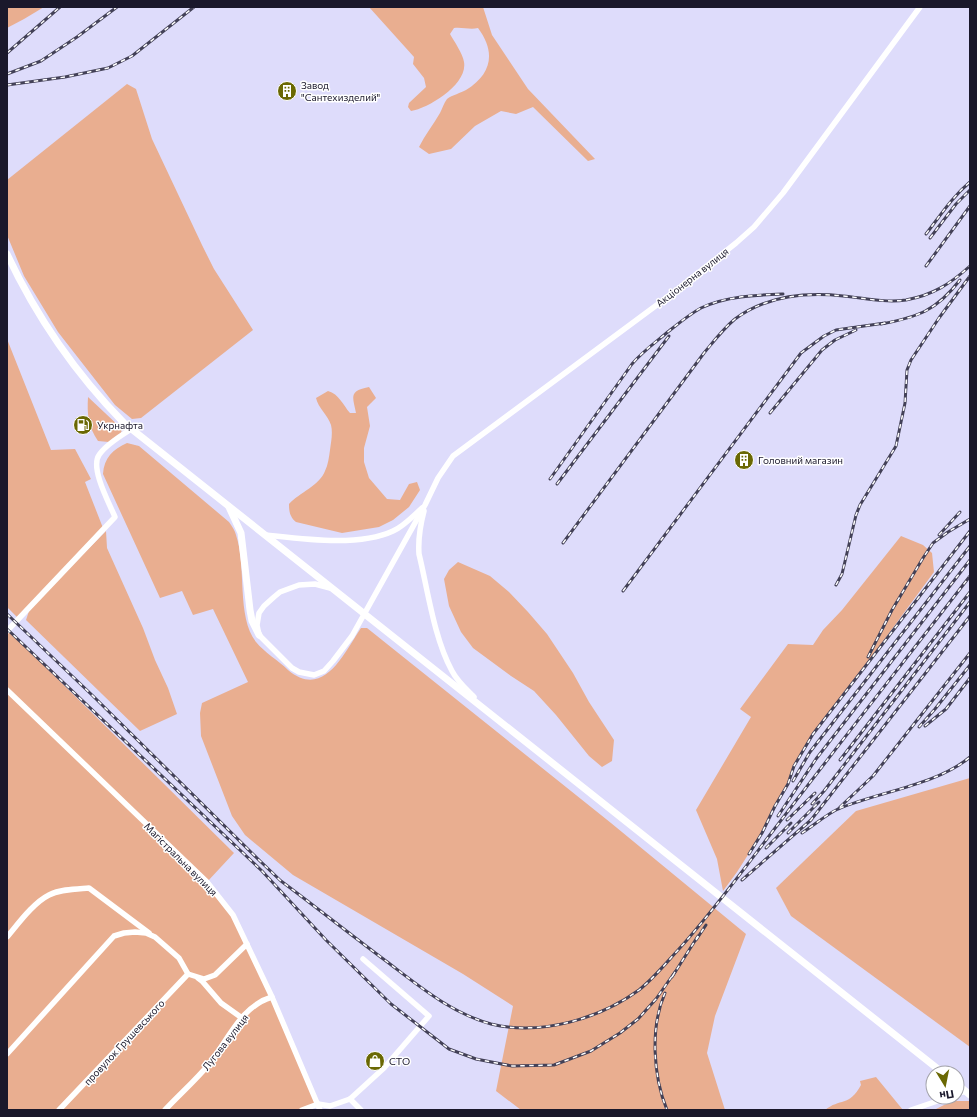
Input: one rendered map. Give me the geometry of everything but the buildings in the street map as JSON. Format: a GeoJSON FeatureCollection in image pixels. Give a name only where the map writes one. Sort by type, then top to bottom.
{"type":"FeatureCollection","features":[{"type":"Feature","properties":{"kind":"main road"},"geometry":{"type":"LineString","coordinates":[[7,254],[22,286],[56,340],[100,398],[131,428],[933,1065]]}},
{"type":"Feature","properties":{"kind":"main road"},"geometry":{"type":"LineString","coordinates":[[228,505],[241,533],[251,616],[259,635]]}},
{"type":"Feature","properties":{"kind":"street","name":"Акціонерна вулиця"},"geometry":{"type":"LineString","coordinates":[[425,505],[441,472],[460,449],[677,290],[754,227],[782,193],[920,7]]}},
{"type":"Feature","properties":{"kind":"street"},"geometry":{"type":"LineString","coordinates":[[7,631],[115,517],[98,472],[97,459],[109,445],[131,428]]}},
{"type":"Feature","properties":{"kind":"street"},"geometry":{"type":"LineString","coordinates":[[266,535],[306,540],[369,538],[383,535],[395,530],[425,505]]}},
{"type":"Feature","properties":{"kind":"street"},"geometry":{"type":"LineString","coordinates":[[336,590],[323,586],[307,584],[299,585],[280,592],[264,606],[259,613],[257,625],[259,635],[292,668],[299,672],[312,675],[322,673],[352,636],[425,505]]}},
{"type":"Feature","properties":{"kind":"street"},"geometry":{"type":"LineString","coordinates":[[425,505],[419,531],[419,549],[439,637],[454,675],[483,707]]}},
{"type":"Feature","properties":{"kind":"street","name":"Магістральна вулиця"},"geometry":{"type":"LineString","coordinates":[[7,690],[207,882],[233,914],[272,997],[320,1110]]}},
{"type":"Feature","properties":{"kind":"street"},"geometry":{"type":"LineString","coordinates":[[7,937],[35,906],[49,895],[64,891],[89,888],[155,937],[179,958],[188,974],[204,979],[215,975],[247,944]]}},
{"type":"Feature","properties":{"kind":"street"},"geometry":{"type":"LineString","coordinates":[[7,1054],[114,936],[135,932],[146,933],[155,937]]}},
{"type":"Feature","properties":{"kind":"street"},"geometry":{"type":"LineString","coordinates":[[302,1110],[318,1104],[330,1106],[350,1099],[384,1068],[429,1016],[363,959]]}},
{"type":"Feature","properties":{"kind":"street","name":"провулок Грушевського"},"geometry":{"type":"LineString","coordinates":[[60,1110],[188,974]]}},
{"type":"Feature","properties":{"kind":"street"},"geometry":{"type":"LineString","coordinates":[[197,977],[202,980],[221,1003],[242,1018]]}},
{"type":"Feature","properties":{"kind":"street","name":"Лугова вулиця"},"geometry":{"type":"LineString","coordinates":[[165,1110],[210,1063],[242,1018],[261,1000],[272,997]]}},
{"type":"Feature","properties":{"kind":"street"},"geometry":{"type":"LineString","coordinates":[[350,1099],[361,1110]]}},
{"type":"Feature","properties":{"kind":"street"},"geometry":{"type":"LineString","coordinates":[[911,1110],[925,1105]]}},
{"type":"Feature","properties":{"kind":"shaded area"},"geometry":{"type":"Polygon","coordinates":[[[7,7],[44,7],[7,28],[7,7]]]}},
{"type":"Feature","properties":{"kind":"shaded area"},"geometry":{"type":"Polygon","coordinates":[[[369,7],[483,7],[492,35],[528,89],[595,159],[588,161],[533,107],[516,114],[501,111],[475,126],[451,149],[429,154],[419,147],[447,99],[475,84],[486,70],[489,54],[484,37],[478,28],[454,28],[450,34],[460,51],[464,62],[464,70],[460,79],[446,94],[437,100],[419,109],[411,111],[408,107],[409,103],[426,87],[424,78],[413,64],[414,57],[369,7]]]}},
{"type":"Feature","properties":{"kind":"shaded area"},"geometry":{"type":"Polygon","coordinates":[[[127,84],[136,89],[152,139],[214,269],[253,330],[141,418],[132,419],[115,405],[58,332],[24,276],[7,235],[7,180],[127,84]]]}},
{"type":"Feature","properties":{"kind":"shaded area"},"geometry":{"type":"Polygon","coordinates":[[[7,339],[51,450],[75,449],[91,479],[85,482],[103,528],[18,618],[7,607],[7,339]]]}},
{"type":"Feature","properties":{"kind":"shaded area"},"geometry":{"type":"Polygon","coordinates":[[[369,387],[376,398],[367,407],[370,426],[364,448],[364,462],[369,478],[387,499],[400,500],[409,484],[417,482],[420,490],[409,507],[393,520],[379,527],[342,533],[296,522],[290,514],[289,504],[319,481],[327,466],[329,455],[332,428],[316,398],[328,391],[332,392],[338,397],[350,413],[356,413],[353,399],[355,393],[358,390],[369,387]]]}},
{"type":"Feature","properties":{"kind":"shaded area"},"geometry":{"type":"Polygon","coordinates":[[[88,397],[122,430],[118,436],[109,442],[98,441],[92,430],[88,414],[88,397]]]}},
{"type":"Feature","properties":{"kind":"shaded area"},"geometry":{"type":"Polygon","coordinates":[[[127,443],[139,446],[229,522],[236,533],[239,548],[244,605],[250,631],[259,646],[288,670],[301,678],[312,680],[322,676],[332,670],[361,628],[367,628],[611,823],[746,934],[715,1016],[707,1053],[725,1110],[521,1110],[496,1091],[513,1006],[463,974],[293,875],[245,835],[232,816],[201,736],[200,713],[202,703],[248,682],[213,609],[193,615],[182,591],[160,598],[103,474],[105,463],[110,455],[117,448],[127,443]]]}},
{"type":"Feature","properties":{"kind":"shaded area"},"geometry":{"type":"Polygon","coordinates":[[[106,531],[107,548],[143,628],[177,714],[140,731],[26,620],[30,608],[106,531]]]}},
{"type":"Feature","properties":{"kind":"shaded area"},"geometry":{"type":"Polygon","coordinates":[[[901,536],[923,545],[932,553],[934,572],[813,734],[794,766],[788,784],[762,833],[723,891],[717,859],[696,810],[751,717],[740,709],[788,644],[813,645],[823,630],[842,610],[901,536]]]}},
{"type":"Feature","properties":{"kind":"shaded area"},"geometry":{"type":"Polygon","coordinates":[[[458,562],[490,576],[509,592],[547,634],[614,740],[612,761],[602,767],[589,756],[556,715],[534,691],[473,648],[461,632],[449,606],[444,579],[449,570],[458,562]]]}},
{"type":"Feature","properties":{"kind":"shaded area"},"geometry":{"type":"Polygon","coordinates":[[[8,630],[234,853],[207,882],[233,915],[318,1104],[302,1110],[7,1110],[8,630]]]}},
{"type":"Feature","properties":{"kind":"shaded area"},"geometry":{"type":"Polygon","coordinates":[[[970,778],[970,1047],[791,916],[776,888],[856,811],[970,778]]]}},
{"type":"Feature","properties":{"kind":"shaded area"},"geometry":{"type":"Polygon","coordinates":[[[876,1077],[903,1110],[825,1110],[830,1106],[848,1099],[857,1092],[861,1085],[860,1081],[876,1077]]]}},
{"type":"Feature","properties":{"kind":"shaded area"},"geometry":{"type":"Polygon","coordinates":[[[965,1101],[970,1101],[970,1110],[934,1110],[944,1105],[965,1105],[965,1101]]]}},
{"type":"Feature","properties":{"kind":"railway"},"geometry":{"type":"LineString","coordinates":[[7,53],[60,7]]}},
{"type":"Feature","properties":{"kind":"railway"},"geometry":{"type":"LineString","coordinates":[[7,74],[41,61],[77,37],[117,7]]}},
{"type":"Feature","properties":{"kind":"railway"},"geometry":{"type":"LineString","coordinates":[[7,85],[65,77],[108,68],[132,56],[194,7]]}},
{"type":"Feature","properties":{"kind":"railway"},"geometry":{"type":"LineString","coordinates":[[926,234],[952,200],[970,182]]}},
{"type":"Feature","properties":{"kind":"railway"},"geometry":{"type":"LineString","coordinates":[[930,238],[956,204],[970,190]]}},
{"type":"Feature","properties":{"kind":"railway"},"geometry":{"type":"LineString","coordinates":[[926,266],[970,206]]}},
{"type":"Feature","properties":{"kind":"railway"},"geometry":{"type":"LineString","coordinates":[[563,543],[704,353],[735,319],[760,305],[787,297],[801,295],[829,295],[890,301],[916,298],[941,288],[970,266]]}},
{"type":"Feature","properties":{"kind":"railway"},"geometry":{"type":"LineString","coordinates":[[836,585],[842,574],[856,515],[860,505],[896,446],[905,403],[907,370],[911,360],[939,318],[970,276]]}},
{"type":"Feature","properties":{"kind":"railway"},"geometry":{"type":"LineString","coordinates":[[881,324],[906,319],[934,306],[943,299],[960,280]]}},
{"type":"Feature","properties":{"kind":"railway"},"geometry":{"type":"LineString","coordinates":[[550,479],[636,359],[677,325],[701,308],[721,301],[752,296],[783,294]]}},
{"type":"Feature","properties":{"kind":"railway"},"geometry":{"type":"LineString","coordinates":[[623,591],[801,353],[824,336],[836,330],[885,323]]}},
{"type":"Feature","properties":{"kind":"railway"},"geometry":{"type":"LineString","coordinates":[[770,413],[822,350],[835,340],[856,330]]}},
{"type":"Feature","properties":{"kind":"railway"},"geometry":{"type":"LineString","coordinates":[[557,484],[669,336]]}},
{"type":"Feature","properties":{"kind":"railway"},"geometry":{"type":"LineString","coordinates":[[939,535],[960,512]]}},
{"type":"Feature","properties":{"kind":"railway"},"geometry":{"type":"LineString","coordinates":[[868,657],[892,610],[933,543],[970,519]]}},
{"type":"Feature","properties":{"kind":"railway"},"geometry":{"type":"LineString","coordinates":[[749,854],[788,784],[794,766],[813,734],[970,531]]}},
{"type":"Feature","properties":{"kind":"railway"},"geometry":{"type":"LineString","coordinates":[[793,781],[810,752],[970,546]]}},
{"type":"Feature","properties":{"kind":"railway"},"geometry":{"type":"LineString","coordinates":[[778,816],[816,759],[970,560]]}},
{"type":"Feature","properties":{"kind":"railway"},"geometry":{"type":"LineString","coordinates":[[7,614],[92,695],[281,881],[411,980],[449,1006],[462,1013],[491,1024],[530,1028],[549,1026],[588,1017],[606,1009],[639,990],[655,975],[718,903],[970,576]]}},
{"type":"Feature","properties":{"kind":"railway"},"geometry":{"type":"LineString","coordinates":[[840,760],[970,592]]}},
{"type":"Feature","properties":{"kind":"railway"},"geometry":{"type":"LineString","coordinates":[[812,804],[824,791],[970,602]]}},
{"type":"Feature","properties":{"kind":"railway"},"geometry":{"type":"LineString","coordinates":[[742,880],[811,820],[970,616]]}},
{"type":"Feature","properties":{"kind":"railway"},"geometry":{"type":"LineString","coordinates":[[7,629],[262,871],[326,940],[391,1004],[449,1049],[476,1059],[512,1066],[554,1065],[591,1051],[620,1033],[638,1019],[656,999],[675,972]]}},
{"type":"Feature","properties":{"kind":"railway"},"geometry":{"type":"LineString","coordinates":[[840,807],[873,776],[970,653]]}},
{"type":"Feature","properties":{"kind":"railway"},"geometry":{"type":"LineString","coordinates":[[919,727],[970,665]]}},
{"type":"Feature","properties":{"kind":"railway"},"geometry":{"type":"LineString","coordinates":[[925,726],[946,709],[970,678]]}},
{"type":"Feature","properties":{"kind":"railway"},"geometry":{"type":"LineString","coordinates":[[802,833],[838,809],[941,775],[970,757]]}},
{"type":"Feature","properties":{"kind":"railway"},"geometry":{"type":"LineString","coordinates":[[787,820],[815,793]]}},
{"type":"Feature","properties":{"kind":"railway"},"geometry":{"type":"LineString","coordinates":[[788,833],[819,802]]}},
{"type":"Feature","properties":{"kind":"railway"},"geometry":{"type":"LineString","coordinates":[[766,848],[791,823]]}},
{"type":"Feature","properties":{"kind":"railway"},"geometry":{"type":"LineString","coordinates":[[696,940],[706,925]]}},
{"type":"Feature","properties":{"kind":"railway"},"geometry":{"type":"LineString","coordinates":[[672,977],[698,936]]}},
{"type":"Feature","properties":{"kind":"railway"},"geometry":{"type":"LineString","coordinates":[[665,993],[660,1006],[657,1021],[655,1052],[656,1067],[662,1097],[667,1110]]}},
{"type":"Feature","properties":{"kind":"place","name":"Завод \"Сантехизделий\""},"geometry":{"type":"Point","coordinates":[287,91]}},
{"type":"Feature","properties":{"kind":"place","name":"Укрнафта"},"geometry":{"type":"Point","coordinates":[83,425]}},
{"type":"Feature","properties":{"kind":"place","name":"Головний магазин"},"geometry":{"type":"Point","coordinates":[744,460]}},
{"type":"Feature","properties":{"kind":"place","name":"СТО"},"geometry":{"type":"Point","coordinates":[375,1061]}}]}
